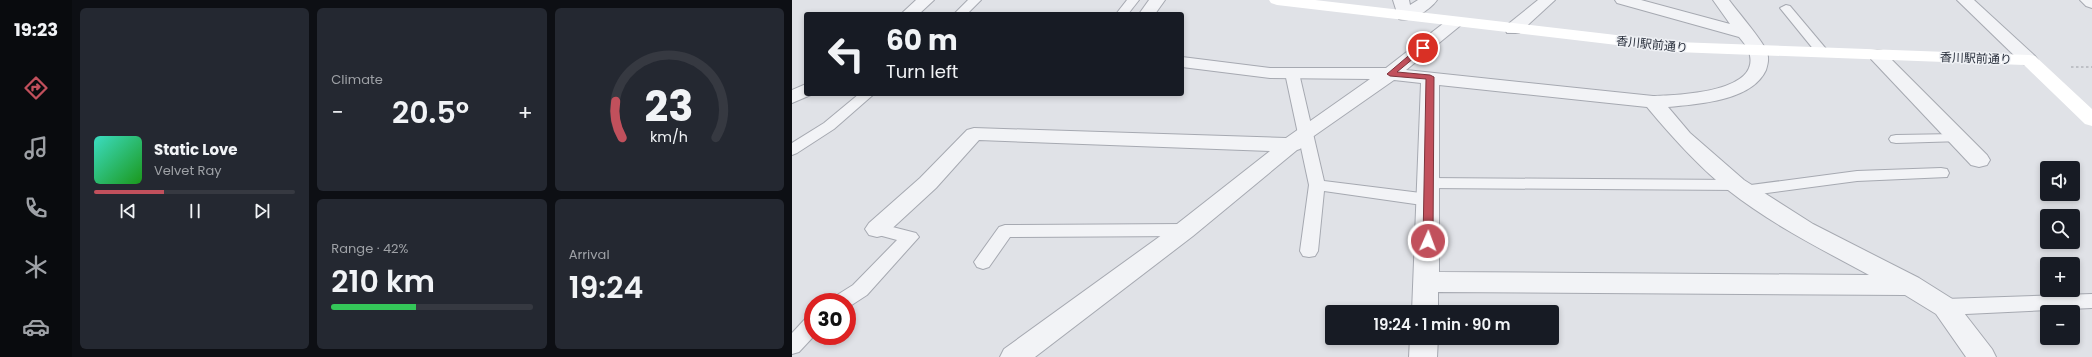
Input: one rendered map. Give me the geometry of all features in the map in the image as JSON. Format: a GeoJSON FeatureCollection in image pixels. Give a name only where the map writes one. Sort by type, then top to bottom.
{"type":"FeatureCollection","features":[{"type":"Feature","properties":{"kind":"street"},"geometry":{"type":"LineString","coordinates":[[911,12],[926,0]]}},
{"type":"Feature","properties":{"kind":"street"},"geometry":{"type":"LineString","coordinates":[[1148,12],[1157,0]]}},
{"type":"Feature","properties":{"kind":"street","name":"香川駅前通り"},"geometry":{"type":"LineString","coordinates":[[1277,0],[1314,2],[1405,16],[1676,47],[2029,60]]}},
{"type":"Feature","properties":{"kind":"street"},"geometry":{"type":"LineString","coordinates":[[1401,0],[1405,16],[1429,0]]}},
{"type":"Feature","properties":{"kind":"street"},"geometry":{"type":"LineString","coordinates":[[1513,28],[1547,0]]}},
{"type":"Feature","properties":{"kind":"street"},"geometry":{"type":"LineString","coordinates":[[1623,0],[1744,33]]}},
{"type":"Feature","properties":{"kind":"street"},"geometry":{"type":"LineString","coordinates":[[1184,62],[1270,73],[1390,74],[1430,77],[1653,102],[1694,99],[1731,91],[1752,78],[1760,62],[1758,51],[1721,0]]}},
{"type":"Feature","properties":{"kind":"street"},"geometry":{"type":"LineString","coordinates":[[1965,0],[2092,120]]}},
{"type":"Feature","properties":{"kind":"street"},"geometry":{"type":"LineString","coordinates":[[2088,0],[2092,3]]}},
{"type":"Feature","properties":{"kind":"street"},"geometry":{"type":"LineString","coordinates":[[1014,357],[1185,230],[1298,139],[1390,74],[1455,22]]}},
{"type":"Feature","properties":{"kind":"street"},"geometry":{"type":"LineString","coordinates":[[1877,55],[1979,160]]}},
{"type":"Feature","properties":{"kind":"street"},"geometry":{"type":"LineString","coordinates":[[1425,305],[1430,77]]}},
{"type":"Feature","properties":{"kind":"street"},"geometry":{"type":"LineString","coordinates":[[792,97],[804,91]]}},
{"type":"Feature","properties":{"kind":"street"},"geometry":{"type":"LineString","coordinates":[[1653,102],[1683,137],[1741,188],[1805,230],[1910,285],[1945,307],[1982,357]]}},
{"type":"Feature","properties":{"kind":"street"},"geometry":{"type":"LineString","coordinates":[[876,229],[928,183],[974,134],[1298,139]]}},
{"type":"Feature","properties":{"kind":"street"},"geometry":{"type":"LineString","coordinates":[[1427,282],[1910,285]]}},
{"type":"Feature","properties":{"kind":"street"},"geometry":{"type":"LineString","coordinates":[[1424,345],[1424,357]]}},
{"type":"Feature","properties":{"kind":"lane"},"geometry":{"type":"LineString","coordinates":[[962,12],[975,0]]}},
{"type":"Feature","properties":{"kind":"lane"},"geometry":{"type":"LineString","coordinates":[[1124,12],[1133,0]]}},
{"type":"Feature","properties":{"kind":"lane"},"geometry":{"type":"LineString","coordinates":[[1786,8],[1823,53]]}},
{"type":"Feature","properties":{"kind":"lane"},"geometry":{"type":"LineString","coordinates":[[1292,73],[1298,139],[1316,185],[1309,251]]}},
{"type":"Feature","properties":{"kind":"lane"},"geometry":{"type":"LineString","coordinates":[[792,150],[829,126],[865,96]]}},
{"type":"Feature","properties":{"kind":"lane"},"geometry":{"type":"LineString","coordinates":[[1896,139],[1957,138]]}},
{"type":"Feature","properties":{"kind":"lane"},"geometry":{"type":"LineString","coordinates":[[1316,185],[1428,191],[1741,188],[1857,176],[1941,173]]}},
{"type":"Feature","properties":{"kind":"lane"},"geometry":{"type":"LineString","coordinates":[[855,293],[860,290],[910,237],[876,229]]}},
{"type":"Feature","properties":{"kind":"lane"},"geometry":{"type":"LineString","coordinates":[[983,262],[1005,231],[1185,230]]}},
{"type":"Feature","properties":{"kind":"lane"},"geometry":{"type":"LineString","coordinates":[[1945,307],[2092,300]]}},
{"type":"Feature","properties":{"kind":"lane"},"geometry":{"type":"LineString","coordinates":[[792,346],[804,333]]}},
{"type":"Feature","properties":{"kind":"route"},"geometry":{"type":"LineString","coordinates":[[1423,48],[1390,74],[1430,77],[1428,241]]}}]}
